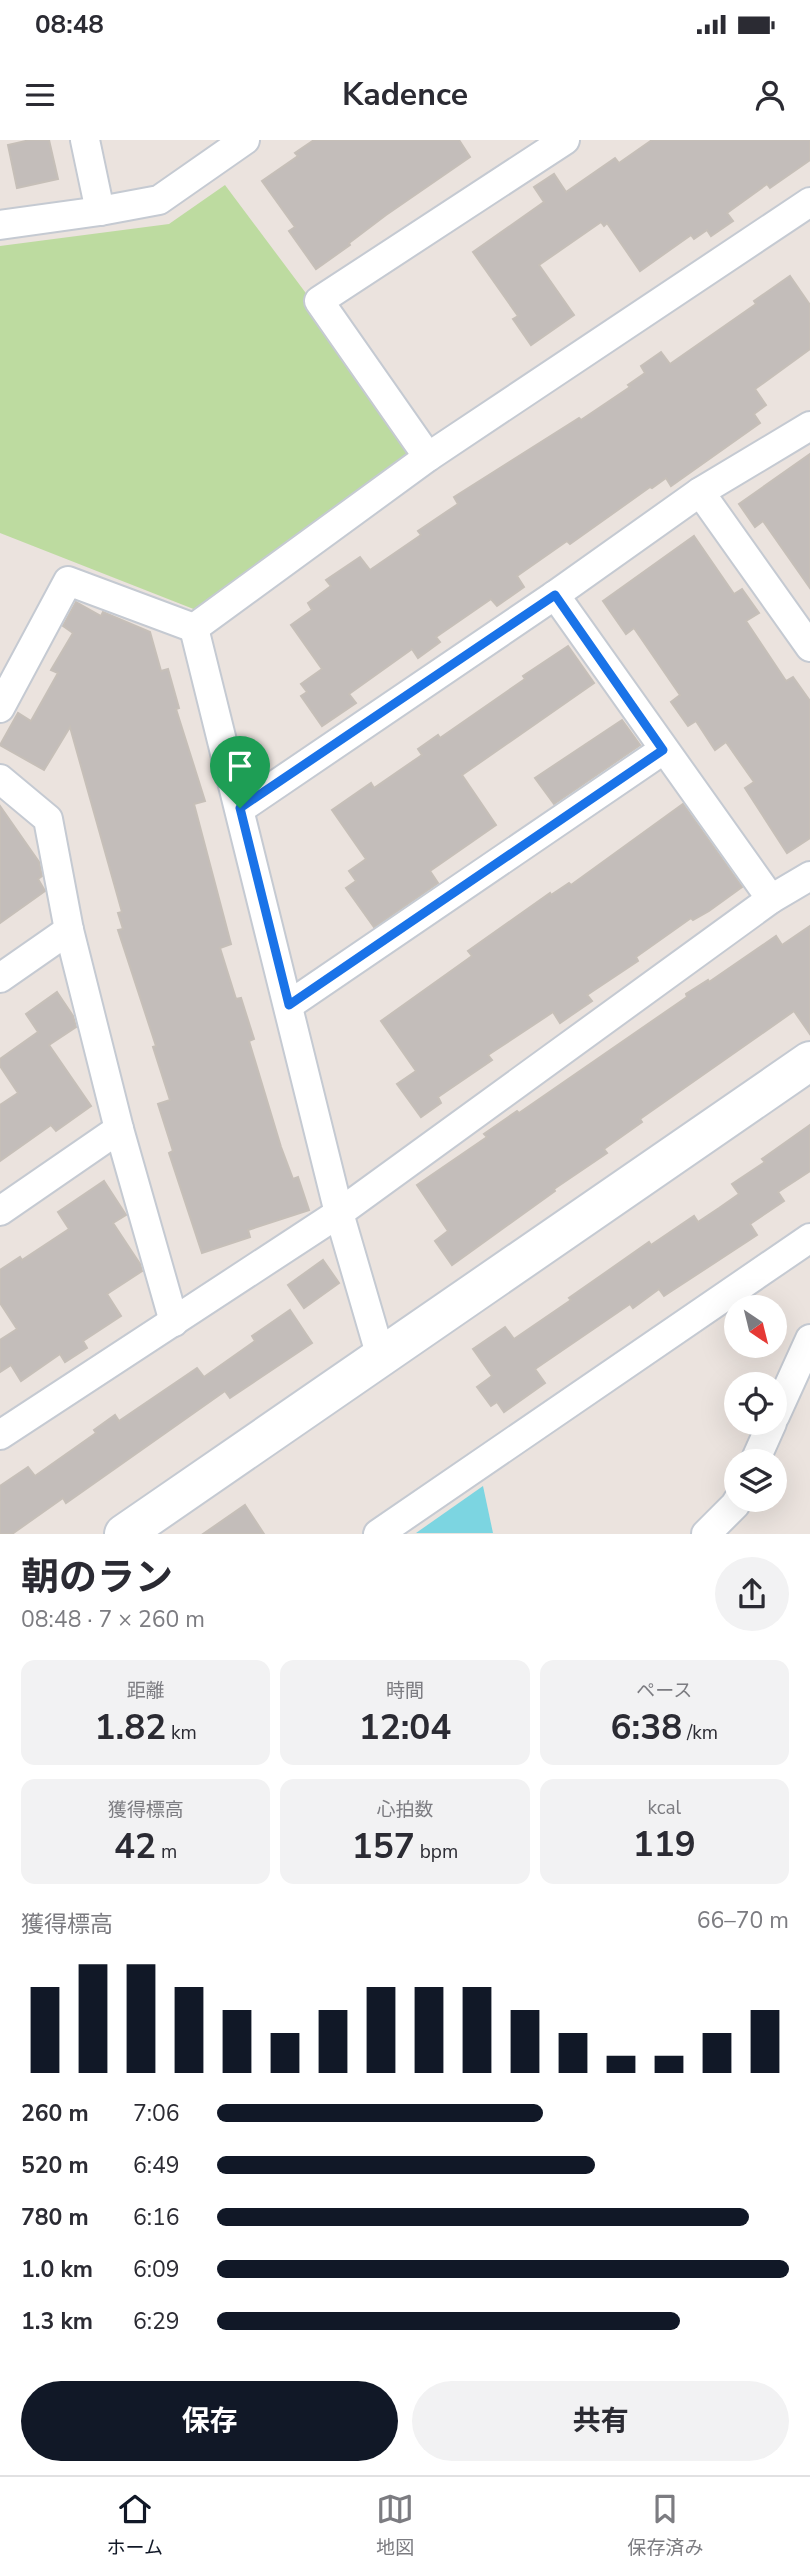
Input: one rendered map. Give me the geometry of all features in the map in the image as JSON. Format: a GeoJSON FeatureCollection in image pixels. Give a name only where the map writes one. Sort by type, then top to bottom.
{"type":"FeatureCollection","features":[{"type":"Feature","properties":{"kind":"street"},"geometry":{"type":"LineString","coordinates":[[85,140],[100,211]]}},
{"type":"Feature","properties":{"kind":"street"},"geometry":{"type":"LineString","coordinates":[[0,225],[159,200],[245,140]]}},
{"type":"Feature","properties":{"kind":"street"},"geometry":{"type":"LineString","coordinates":[[428,457],[320,301],[565,140]]}},
{"type":"Feature","properties":{"kind":"street"},"geometry":{"type":"LineString","coordinates":[[194,628],[428,457],[810,202]]}},
{"type":"Feature","properties":{"kind":"street"},"geometry":{"type":"LineString","coordinates":[[240,808],[555,595],[700,492],[810,426]]}},
{"type":"Feature","properties":{"kind":"street"},"geometry":{"type":"LineString","coordinates":[[700,492],[810,647]]}},
{"type":"Feature","properties":{"kind":"street"},"geometry":{"type":"LineString","coordinates":[[0,708],[68,581],[194,628]]}},
{"type":"Feature","properties":{"kind":"street"},"geometry":{"type":"LineString","coordinates":[[555,595],[771,899]]}},
{"type":"Feature","properties":{"kind":"street"},"geometry":{"type":"LineString","coordinates":[[194,628],[339,1213],[382,1357]]}},
{"type":"Feature","properties":{"kind":"street"},"geometry":{"type":"LineString","coordinates":[[289,1005],[663,750]]}},
{"type":"Feature","properties":{"kind":"street"},"geometry":{"type":"LineString","coordinates":[[0,779],[48,820],[69,930],[119,1129],[174,1322]]}},
{"type":"Feature","properties":{"kind":"street"},"geometry":{"type":"LineString","coordinates":[[0,1436],[339,1213],[771,899],[810,876]]}},
{"type":"Feature","properties":{"kind":"street"},"geometry":{"type":"LineString","coordinates":[[0,978],[69,930]]}},
{"type":"Feature","properties":{"kind":"street"},"geometry":{"type":"LineString","coordinates":[[124,1534],[810,1061]]}},
{"type":"Feature","properties":{"kind":"street"},"geometry":{"type":"LineString","coordinates":[[0,1211],[119,1129]]}},
{"type":"Feature","properties":{"kind":"street"},"geometry":{"type":"LineString","coordinates":[[378,1534],[810,1238]]}},
{"type":"Feature","properties":{"kind":"street"},"geometry":{"type":"LineString","coordinates":[[787,1390],[810,1339]]}},
{"type":"Feature","properties":{"kind":"street"},"geometry":{"type":"LineString","coordinates":[[706,1534],[728,1512]]}},
{"type":"Feature","properties":{"kind":"green space"},"geometry":{"type":"Polygon","coordinates":[[[225,185],[424,451],[196,610],[0,533],[0,246],[169,224],[225,185]]]}},
{"type":"Feature","properties":{"kind":"water"},"geometry":{"type":"Polygon","coordinates":[[[483,1486],[493,1533],[416,1533],[483,1486]]]}},
{"type":"Feature","properties":{"kind":"building"},"geometry":{"type":"Polygon","coordinates":[[[30,140],[49,140],[58,179],[17,188],[8,145],[30,140]]]}},
{"type":"Feature","properties":{"kind":"building"},"geometry":{"type":"Polygon","coordinates":[[[314,140],[459,140],[470,157],[386,215],[316,269],[289,231],[295,227],[262,181],[298,156],[295,153],[314,140]]]}},
{"type":"Feature","properties":{"kind":"building"},"geometry":{"type":"Polygon","coordinates":[[[652,140],[810,140],[810,160],[770,188],[767,184],[727,213],[733,221],[711,236],[707,230],[694,239],[691,235],[640,271],[607,223],[604,226],[601,222],[539,265],[574,315],[531,345],[513,319],[518,316],[473,252],[544,202],[534,187],[554,174],[566,192],[615,158],[619,163],[652,140]]]}},
{"type":"Feature","properties":{"kind":"building"},"geometry":{"type":"Polygon","coordinates":[[[790,276],[810,305],[810,349],[755,389],[766,405],[754,414],[760,423],[671,486],[666,478],[570,544],[567,541],[517,576],[524,587],[497,606],[491,599],[436,637],[440,642],[418,658],[412,649],[349,694],[356,703],[322,726],[301,696],[307,692],[301,684],[322,669],[291,625],[312,610],[308,603],[331,586],[326,580],[360,557],[370,570],[421,535],[418,531],[458,504],[454,497],[630,387],[628,385],[645,373],[641,366],[661,352],[670,364],[756,304],[754,301],[790,276]]]}},
{"type":"Feature","properties":{"kind":"building"},"geometry":{"type":"Polygon","coordinates":[[[810,454],[810,588],[763,521],[755,527],[739,504],[810,454]]]}},
{"type":"Feature","properties":{"kind":"building"},"geometry":{"type":"Polygon","coordinates":[[[694,536],[734,594],[742,589],[759,613],[746,621],[786,681],[793,677],[810,701],[810,838],[787,853],[745,788],[754,782],[726,742],[715,750],[696,721],[688,726],[671,702],[680,695],[634,628],[626,634],[603,601],[694,536]]]}},
{"type":"Feature","properties":{"kind":"building"},"geometry":{"type":"Polygon","coordinates":[[[76,602],[101,616],[103,612],[150,632],[161,671],[168,669],[179,708],[176,709],[205,801],[194,804],[231,944],[220,948],[236,999],[241,998],[254,1039],[249,1041],[281,1147],[293,1179],[298,1177],[309,1210],[248,1230],[250,1237],[202,1253],[169,1153],[173,1151],[158,1104],[170,1100],[153,1047],[156,1046],[118,930],[123,929],[118,913],[122,912],[70,727],[44,770],[0,745],[18,713],[31,721],[58,673],[51,670],[73,633],[63,626],[76,602]]]}},
{"type":"Feature","properties":{"kind":"building"},"geometry":{"type":"Polygon","coordinates":[[[568,646],[594,683],[462,775],[496,825],[430,871],[438,883],[374,927],[346,888],[356,881],[349,871],[366,859],[332,810],[371,783],[374,788],[422,755],[418,749],[438,735],[440,738],[568,646]]]}},
{"type":"Feature","properties":{"kind":"building"},"geometry":{"type":"Polygon","coordinates":[[[622,720],[640,745],[554,804],[535,778],[622,720]]]}},
{"type":"Feature","properties":{"kind":"building"},"geometry":{"type":"Polygon","coordinates":[[[683,804],[742,887],[709,911],[693,920],[691,918],[636,957],[638,961],[587,995],[592,1001],[560,1023],[553,1012],[488,1055],[492,1060],[438,1097],[441,1103],[421,1117],[397,1084],[416,1071],[381,1021],[472,956],[468,951],[550,893],[551,895],[569,883],[571,885],[683,804]]]}},
{"type":"Feature","properties":{"kind":"building"},"geometry":{"type":"Polygon","coordinates":[[[0,806],[39,862],[42,876],[38,879],[45,891],[0,923],[0,806]]]}},
{"type":"Feature","properties":{"kind":"building"},"geometry":{"type":"Polygon","coordinates":[[[810,926],[810,1034],[794,1011],[640,1119],[642,1122],[604,1149],[607,1153],[452,1265],[435,1241],[448,1231],[417,1185],[487,1137],[484,1134],[517,1111],[519,1113],[687,997],[686,994],[708,980],[709,982],[776,936],[782,945],[810,926]]]}},
{"type":"Feature","properties":{"kind":"building"},"geometry":{"type":"Polygon","coordinates":[[[57,992],[73,1016],[76,1027],[49,1045],[91,1106],[56,1131],[51,1125],[0,1161],[0,1105],[18,1093],[0,1066],[0,1059],[38,1032],[26,1014],[57,992]]]}},
{"type":"Feature","properties":{"kind":"building"},"geometry":{"type":"Polygon","coordinates":[[[810,1125],[810,1171],[778,1192],[784,1201],[750,1224],[757,1235],[664,1296],[659,1289],[633,1308],[630,1304],[535,1369],[545,1383],[504,1412],[497,1402],[491,1406],[477,1387],[492,1376],[473,1349],[505,1327],[514,1339],[649,1242],[651,1245],[694,1216],[698,1222],[739,1194],[732,1184],[765,1162],[762,1159],[810,1125]]]}},
{"type":"Feature","properties":{"kind":"building"},"geometry":{"type":"Polygon","coordinates":[[[104,1181],[126,1215],[113,1223],[142,1271],[107,1294],[121,1316],[83,1341],[87,1348],[65,1362],[60,1354],[21,1381],[11,1365],[0,1372],[0,1340],[17,1329],[0,1303],[0,1270],[20,1257],[22,1260],[69,1229],[58,1212],[104,1181]]]}},
{"type":"Feature","properties":{"kind":"building"},"geometry":{"type":"Polygon","coordinates":[[[323,1260],[339,1283],[304,1308],[288,1285],[323,1260]]]}},
{"type":"Feature","properties":{"kind":"building"},"geometry":{"type":"Polygon","coordinates":[[[290,1310],[312,1343],[230,1398],[225,1391],[66,1503],[63,1498],[12,1534],[0,1534],[0,1486],[28,1467],[35,1476],[96,1433],[94,1430],[115,1415],[119,1421],[197,1368],[204,1377],[255,1341],[252,1336],[290,1310]]]}},
{"type":"Feature","properties":{"kind":"building"},"geometry":{"type":"Polygon","coordinates":[[[245,1505],[264,1534],[203,1534],[245,1505]]]}},
{"type":"Feature","properties":{"kind":"route"},"geometry":{"type":"LineString","coordinates":[[555,595],[663,750],[289,1005],[240,808],[555,595]]}}]}
